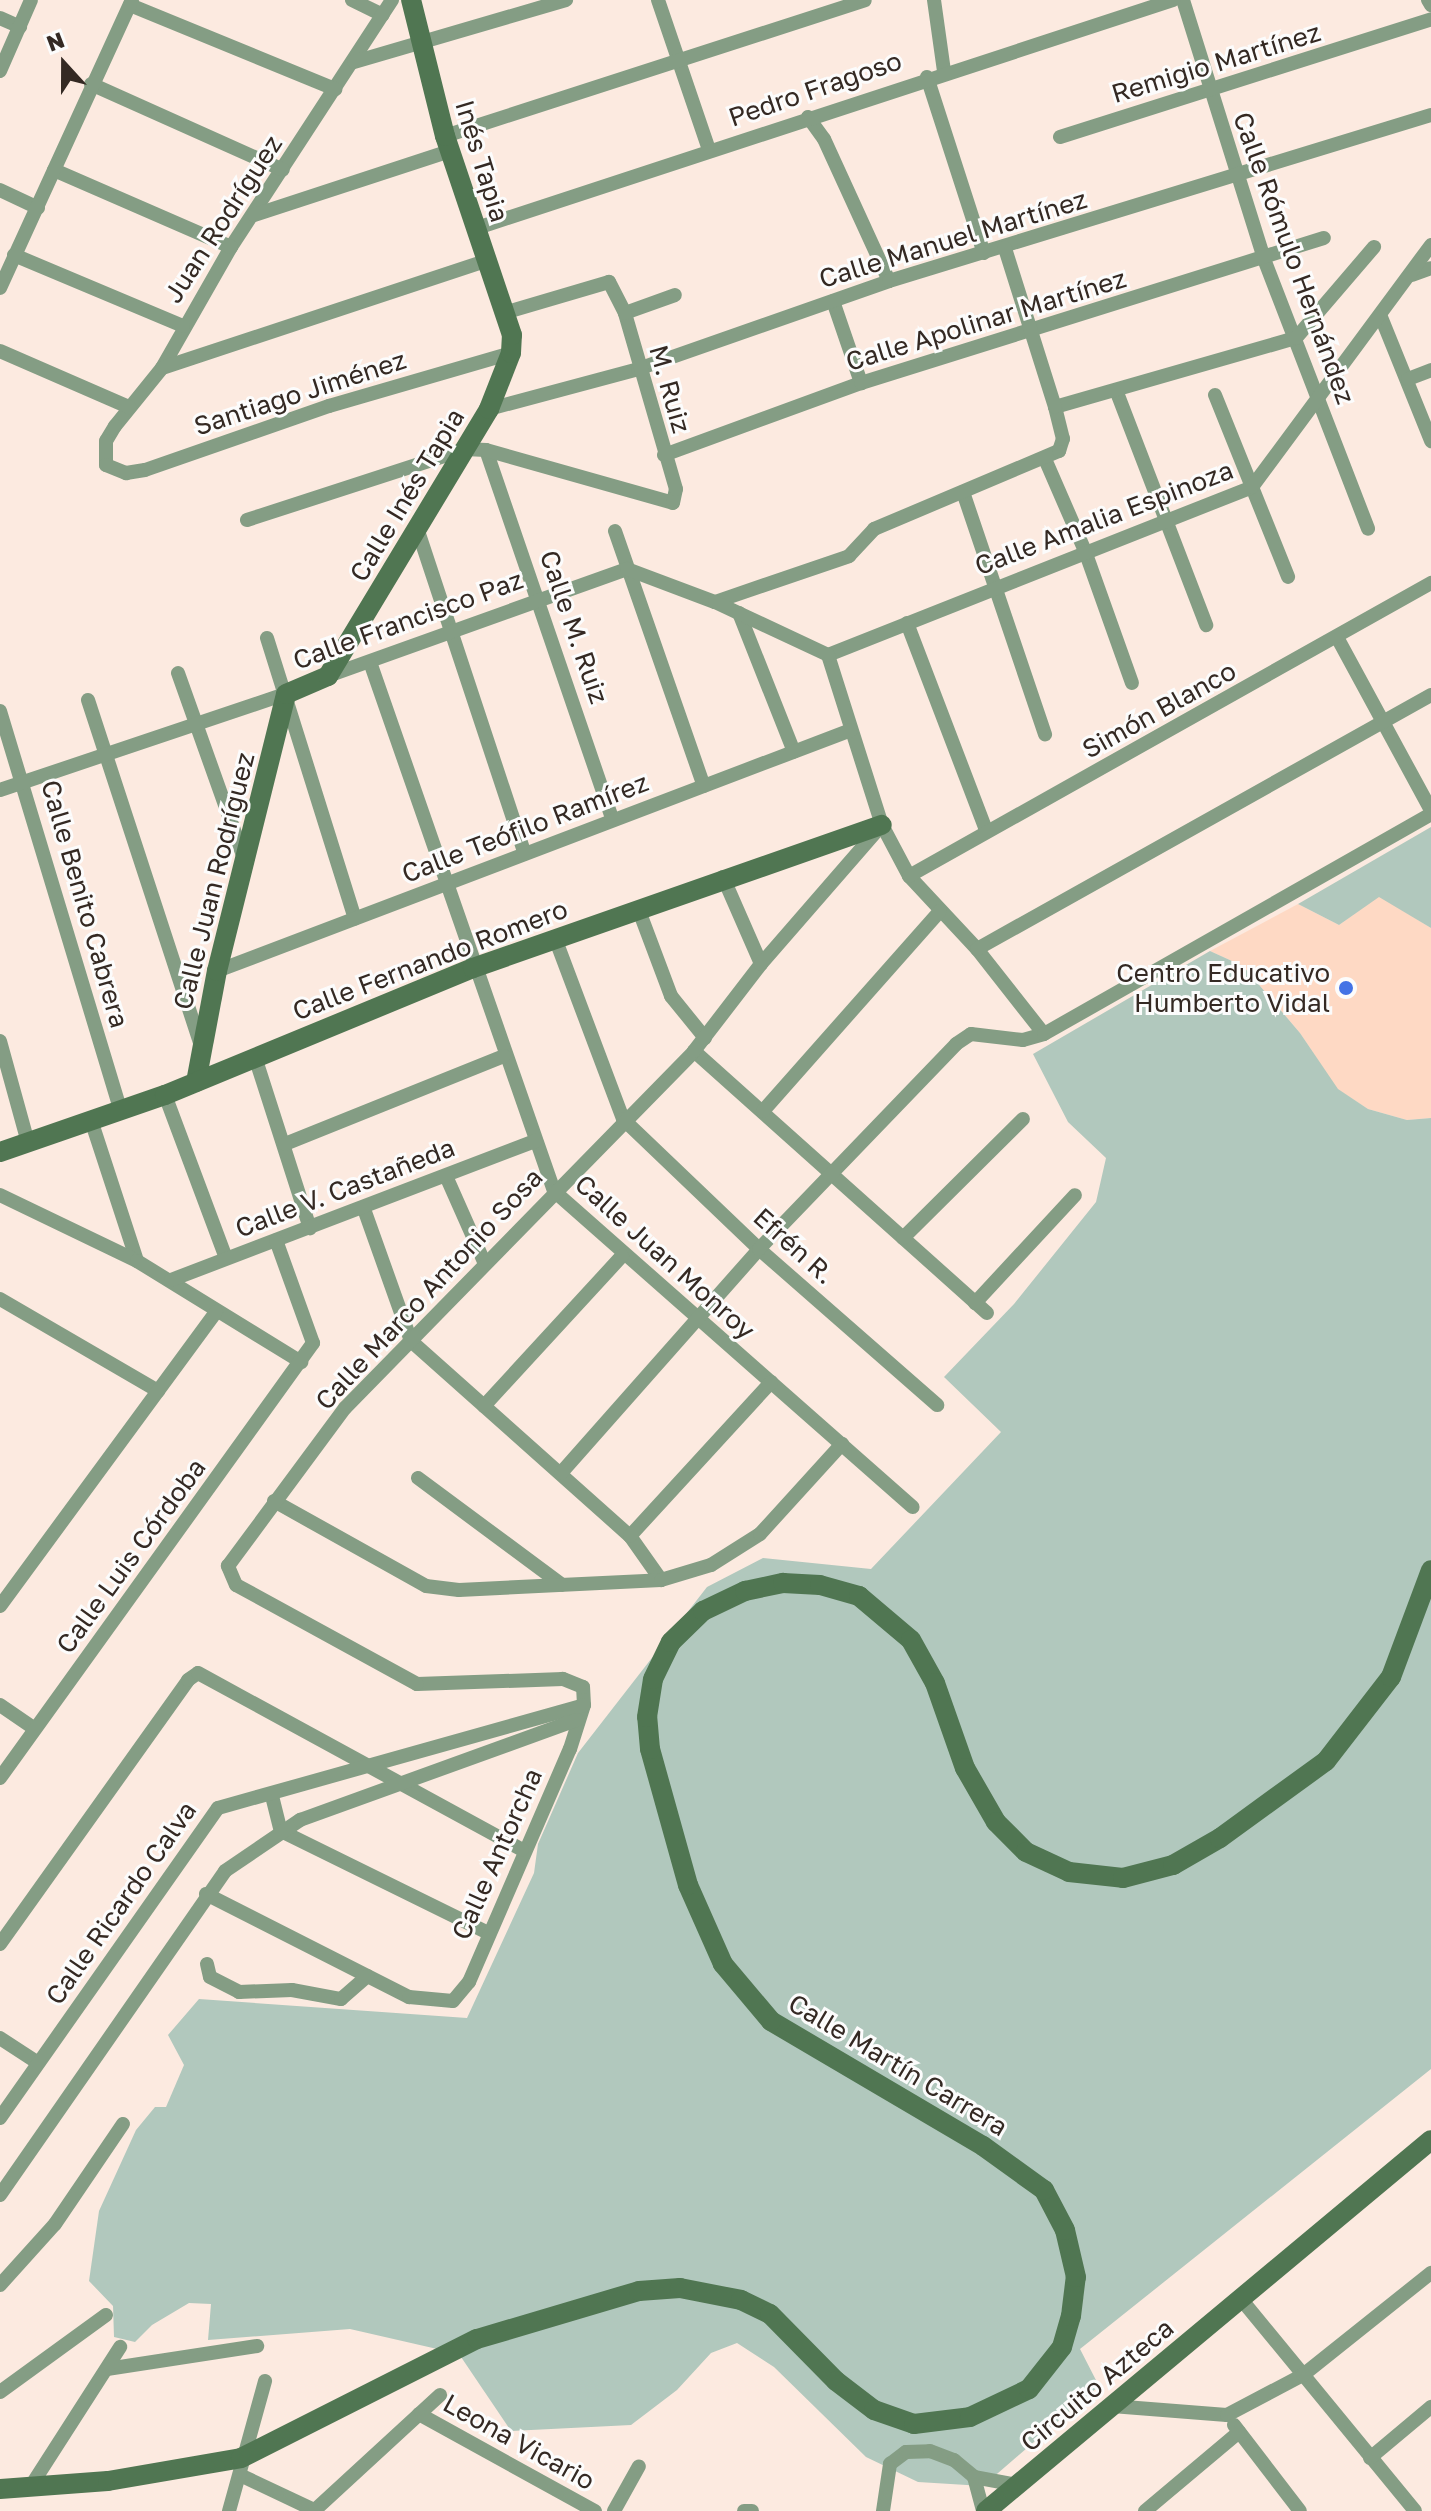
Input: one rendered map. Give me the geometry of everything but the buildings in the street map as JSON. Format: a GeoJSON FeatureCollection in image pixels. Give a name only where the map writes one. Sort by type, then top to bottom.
{"type":"FeatureCollection","features":[{"type":"Feature","properties":{"kind":"street"},"geometry":{"type":"LineString","coordinates":[[0,71],[31,0]]}},
{"type":"Feature","properties":{"kind":"street"},"geometry":{"type":"LineString","coordinates":[[352,0],[383,15]]}},
{"type":"Feature","properties":{"kind":"street","name":"Juan Rodríguez"},"geometry":{"type":"LineString","coordinates":[[106,465],[106,441],[129,407],[162,368],[183,326],[231,247],[392,0]]}},
{"type":"Feature","properties":{"kind":"street","name":"Inés Tapia"},"geometry":{"type":"LineString","coordinates":[[411,0],[448,143],[512,344]]}},
{"type":"Feature","properties":{"kind":"street"},"geometry":{"type":"LineString","coordinates":[[354,62],[422,45],[566,0]]}},
{"type":"Feature","properties":{"kind":"street"},"geometry":{"type":"LineString","coordinates":[[658,0],[709,150]]}},
{"type":"Feature","properties":{"kind":"street"},"geometry":{"type":"LineString","coordinates":[[254,215],[678,60],[865,0]]}},
{"type":"Feature","properties":{"kind":"street"},"geometry":{"type":"LineString","coordinates":[[934,0],[944,71]]}},
{"type":"Feature","properties":{"kind":"street","name":"Pedro Fragoso"},"geometry":{"type":"LineString","coordinates":[[474,229],[944,71],[1173,0]]}},
{"type":"Feature","properties":{"kind":"street","name":"Calle Rómulo Hernández"},"geometry":{"type":"LineString","coordinates":[[1183,0],[1264,259],[1368,529]]}},
{"type":"Feature","properties":{"kind":"street"},"geometry":{"type":"LineString","coordinates":[[0,288],[91,84],[131,3],[335,89]]}},
{"type":"Feature","properties":{"kind":"street"},"geometry":{"type":"LineString","coordinates":[[0,18],[20,27]]}},
{"type":"Feature","properties":{"kind":"street","name":"Remigio Martínez"},"geometry":{"type":"LineString","coordinates":[[1060,137],[1210,92],[1431,19]]}},
{"type":"Feature","properties":{"kind":"street"},"geometry":{"type":"LineString","coordinates":[[927,77],[984,253]]}},
{"type":"Feature","properties":{"kind":"street"},"geometry":{"type":"LineString","coordinates":[[91,84],[283,170]]}},
{"type":"Feature","properties":{"kind":"street","name":"Calle Manuel Martínez"},"geometry":{"type":"LineString","coordinates":[[489,409],[638,369],[889,281],[1005,248],[1431,115]]}},
{"type":"Feature","properties":{"kind":"street"},"geometry":{"type":"LineString","coordinates":[[808,117],[824,139],[889,281]]}},
{"type":"Feature","properties":{"kind":"street"},"geometry":{"type":"LineString","coordinates":[[54,170],[231,247]]}},
{"type":"Feature","properties":{"kind":"street"},"geometry":{"type":"LineString","coordinates":[[0,190],[38,208]]}},
{"type":"Feature","properties":{"kind":"street","name":"Calle Apolinar Martínez"},"geometry":{"type":"LineString","coordinates":[[664,455],[861,383],[1324,238]]}},
{"type":"Feature","properties":{"kind":"street","name":"Calle Amalia Espinoza"},"geometry":{"type":"LineString","coordinates":[[828,655],[993,586],[1252,487],[1320,401],[1431,245]]}},
{"type":"Feature","properties":{"kind":"street"},"geometry":{"type":"LineString","coordinates":[[1055,407],[1296,338],[1374,247]]}},
{"type":"Feature","properties":{"kind":"street"},"geometry":{"type":"LineString","coordinates":[[715,602],[849,556],[874,529],[1059,451],[1063,439],[1055,407],[1034,331],[1005,248]]}},
{"type":"Feature","properties":{"kind":"street"},"geometry":{"type":"LineString","coordinates":[[14,255],[183,326]]}},
{"type":"Feature","properties":{"kind":"street"},"geometry":{"type":"LineString","coordinates":[[162,368],[486,261]]}},
{"type":"Feature","properties":{"kind":"street"},"geometry":{"type":"LineString","coordinates":[[1412,275],[1431,268]]}},
{"type":"Feature","properties":{"kind":"street","name":"M. Ruiz"},"geometry":{"type":"LineString","coordinates":[[475,450],[666,505],[677,497],[638,369],[625,313],[609,282],[504,313]]}},
{"type":"Feature","properties":{"kind":"street"},"geometry":{"type":"LineString","coordinates":[[625,313],[675,295]]}},
{"type":"Feature","properties":{"kind":"street"},"geometry":{"type":"LineString","coordinates":[[833,301],[861,383]]}},
{"type":"Feature","properties":{"kind":"street"},"geometry":{"type":"LineString","coordinates":[[1381,317],[1431,441]]}},
{"type":"Feature","properties":{"kind":"street","name":"Calle Inés Tapia"},"geometry":{"type":"LineString","coordinates":[[328,676],[417,528],[475,450],[512,344]]}},
{"type":"Feature","properties":{"kind":"street","name":"Santiago Jiménez"},"geometry":{"type":"LineString","coordinates":[[106,465],[126,473],[145,470],[512,344]]}},
{"type":"Feature","properties":{"kind":"street"},"geometry":{"type":"LineString","coordinates":[[0,351],[129,407]]}},
{"type":"Feature","properties":{"kind":"street"},"geometry":{"type":"LineString","coordinates":[[1408,379],[1431,370]]}},
{"type":"Feature","properties":{"kind":"street"},"geometry":{"type":"LineString","coordinates":[[1116,390],[1163,520],[1206,625]]}},
{"type":"Feature","properties":{"kind":"street"},"geometry":{"type":"LineString","coordinates":[[1215,395],[1288,577]]}},
{"type":"Feature","properties":{"kind":"street"},"geometry":{"type":"LineString","coordinates":[[247,520],[475,450]]}},
{"type":"Feature","properties":{"kind":"street","name":"Calle M. Ruiz"},"geometry":{"type":"LineString","coordinates":[[475,450],[540,599],[613,820]]}},
{"type":"Feature","properties":{"kind":"street"},"geometry":{"type":"LineString","coordinates":[[1045,459],[1085,551],[1132,683]]}},
{"type":"Feature","properties":{"kind":"street"},"geometry":{"type":"LineString","coordinates":[[963,492],[1045,734]]}},
{"type":"Feature","properties":{"kind":"street"},"geometry":{"type":"LineString","coordinates":[[417,528],[525,854]]}},
{"type":"Feature","properties":{"kind":"street"},"geometry":{"type":"LineString","coordinates":[[615,531],[704,786]]}},
{"type":"Feature","properties":{"kind":"street"},"geometry":{"type":"LineString","coordinates":[[627,569],[715,602],[828,655],[882,825],[909,876],[977,949],[1044,1034]]}},
{"type":"Feature","properties":{"kind":"street","name":"Calle Francisco Paz"},"geometry":{"type":"LineString","coordinates":[[0,790],[107,751],[286,694],[328,676],[627,569]]}},
{"type":"Feature","properties":{"kind":"street","name":"Simón Blanco"},"geometry":{"type":"LineString","coordinates":[[909,876],[986,830],[1073,786],[1156,733],[1338,639],[1431,583]]}},
{"type":"Feature","properties":{"kind":"street"},"geometry":{"type":"LineString","coordinates":[[739,613],[794,752]]}},
{"type":"Feature","properties":{"kind":"street"},"geometry":{"type":"LineString","coordinates":[[907,623],[986,830]]}},
{"type":"Feature","properties":{"kind":"street"},"geometry":{"type":"LineString","coordinates":[[267,638],[355,918]]}},
{"type":"Feature","properties":{"kind":"street"},"geometry":{"type":"LineString","coordinates":[[561,1473],[759,1249],[971,1034],[1023,1040],[1044,1034],[1431,812],[1338,639]]}},
{"type":"Feature","properties":{"kind":"street","name":"Calle Juan Monroy"},"geometry":{"type":"LineString","coordinates":[[370,662],[444,885],[554,1191],[622,1256],[913,1507]]}},
{"type":"Feature","properties":{"kind":"street"},"geometry":{"type":"LineString","coordinates":[[178,673],[246,864]]}},
{"type":"Feature","properties":{"kind":"street","name":"Calle Juan Rodríguez"},"geometry":{"type":"LineString","coordinates":[[196,1082],[217,971],[286,694]]}},
{"type":"Feature","properties":{"kind":"street"},"geometry":{"type":"LineString","coordinates":[[977,949],[1383,725],[1431,695]]}},
{"type":"Feature","properties":{"kind":"street"},"geometry":{"type":"LineString","coordinates":[[88,700],[201,1046]]}},
{"type":"Feature","properties":{"kind":"street","name":"Calle Benito Cabrera"},"geometry":{"type":"LineString","coordinates":[[0,711],[24,781],[121,1112]]}},
{"type":"Feature","properties":{"kind":"street","name":"Calle Teófilo Ramírez"},"geometry":{"type":"LineString","coordinates":[[217,971],[851,730]]}},
{"type":"Feature","properties":{"kind":"street"},"geometry":{"type":"LineString","coordinates":[[882,825],[761,964],[694,1051],[987,1313]]}},
{"type":"Feature","properties":{"kind":"street","name":"Calle Fernando Romero"},"geometry":{"type":"LineString","coordinates":[[0,1152],[165,1095],[473,968],[723,877],[882,825]]}},
{"type":"Feature","properties":{"kind":"street"},"geometry":{"type":"LineString","coordinates":[[723,877],[761,964]]}},
{"type":"Feature","properties":{"kind":"street"},"geometry":{"type":"LineString","coordinates":[[638,908],[671,996],[705,1038]]}},
{"type":"Feature","properties":{"kind":"street"},"geometry":{"type":"LineString","coordinates":[[763,1111],[940,911]]}},
{"type":"Feature","properties":{"kind":"street"},"geometry":{"type":"LineString","coordinates":[[555,938],[623,1119]]}},
{"type":"Feature","properties":{"kind":"street"},"geometry":{"type":"LineString","coordinates":[[0,1041],[28,1143]]}},
{"type":"Feature","properties":{"kind":"street","name":"Calle Marco Antonio Sosa"},"geometry":{"type":"LineString","coordinates":[[584,1705],[583,1687],[563,1679],[417,1684],[231,1580],[228,1566],[345,1408],[623,1119],[694,1051]]}},
{"type":"Feature","properties":{"kind":"street"},"geometry":{"type":"LineString","coordinates":[[285,1144],[504,1056]]}},
{"type":"Feature","properties":{"kind":"street"},"geometry":{"type":"LineString","coordinates":[[255,1057],[310,1228]]}},
{"type":"Feature","properties":{"kind":"street"},"geometry":{"type":"LineString","coordinates":[[165,1095],[226,1258]]}},
{"type":"Feature","properties":{"kind":"street","name":"Efrén R."},"geometry":{"type":"LineString","coordinates":[[623,1119],[759,1249],[937,1405]]}},
{"type":"Feature","properties":{"kind":"street"},"geometry":{"type":"LineString","coordinates":[[903,1238],[1023,1119]]}},
{"type":"Feature","properties":{"kind":"street"},"geometry":{"type":"LineString","coordinates":[[91,1120],[137,1261]]}},
{"type":"Feature","properties":{"kind":"street","name":"Calle V. Castañeda"},"geometry":{"type":"LineString","coordinates":[[171,1280],[364,1209],[535,1141]]}},
{"type":"Feature","properties":{"kind":"street"},"geometry":{"type":"LineString","coordinates":[[446,1176],[485,1264]]}},
{"type":"Feature","properties":{"kind":"street"},"geometry":{"type":"LineString","coordinates":[[0,1195],[137,1261],[301,1362],[313,1343],[276,1240]]}},
{"type":"Feature","properties":{"kind":"street"},"geometry":{"type":"LineString","coordinates":[[975,1303],[1075,1195]]}},
{"type":"Feature","properties":{"kind":"street"},"geometry":{"type":"LineString","coordinates":[[364,1209],[411,1341],[630,1536],[661,1580]]}},
{"type":"Feature","properties":{"kind":"street"},"geometry":{"type":"LineString","coordinates":[[484,1406],[622,1256]]}},
{"type":"Feature","properties":{"kind":"street"},"geometry":{"type":"LineString","coordinates":[[0,1299],[158,1391]]}},
{"type":"Feature","properties":{"kind":"street"},"geometry":{"type":"LineString","coordinates":[[2,1601],[216,1312]]}},
{"type":"Feature","properties":{"kind":"street","name":"Calle Luis Córdoba"},"geometry":{"type":"LineString","coordinates":[[0,1778],[301,1362]]}},
{"type":"Feature","properties":{"kind":"street"},"geometry":{"type":"LineString","coordinates":[[630,1536],[771,1382]]}},
{"type":"Feature","properties":{"kind":"street"},"geometry":{"type":"LineString","coordinates":[[274,1501],[426,1586],[459,1590],[661,1580],[711,1565],[760,1534],[842,1444]]}},
{"type":"Feature","properties":{"kind":"street"},"geometry":{"type":"LineString","coordinates":[[418,1478],[562,1585]]}},
{"type":"Feature","properties":{"kind":"street","name":"Calle Martín Carrera"},"geometry":{"type":"LineString","coordinates":[[0,2489],[29,2489],[241,2467],[477,2339],[639,2291],[680,2288],[741,2300],[770,2314],[836,2381],[874,2410],[914,2424],[970,2417],[1029,2389],[1062,2347],[1071,2316],[1076,2277],[1065,2230],[1044,2190],[983,2146],[771,2021],[723,1964],[688,1885],[650,1749],[653,1679],[671,1642],[703,1611],[745,1591],[783,1583],[820,1585],[859,1596],[911,1640],[935,1683],[965,1768],[996,1822],[1026,1852],[1069,1872],[1123,1878],[1173,1865],[1276,1800],[1326,1761],[1391,1677],[1431,1570]]}},
{"type":"Feature","properties":{"kind":"street"},"geometry":{"type":"LineString","coordinates":[[0,1944],[188,1680],[198,1673],[372,1767],[397,1786],[522,1850]]}},
{"type":"Feature","properties":{"kind":"street"},"geometry":{"type":"LineString","coordinates":[[0,1705],[35,1729]]}},
{"type":"Feature","properties":{"kind":"street","name":"Calle Ricardo Calva"},"geometry":{"type":"LineString","coordinates":[[0,2118],[211,1814],[584,1705]]}},
{"type":"Feature","properties":{"kind":"street","name":"Calle Antorcha"},"geometry":{"type":"LineString","coordinates":[[367,1976],[409,1997],[453,2001],[469,1982],[522,1850],[570,1749],[584,1705]]}},
{"type":"Feature","properties":{"kind":"street"},"geometry":{"type":"LineString","coordinates":[[0,2195],[206,1894],[225,1871],[281,1831],[577,1720]]}},
{"type":"Feature","properties":{"kind":"street"},"geometry":{"type":"LineString","coordinates":[[272,1796],[281,1831],[488,1933]]}},
{"type":"Feature","properties":{"kind":"street"},"geometry":{"type":"LineString","coordinates":[[206,1894],[367,1976],[341,1999],[292,1990],[239,1992],[210,1977],[207,1964]]}},
{"type":"Feature","properties":{"kind":"street"},"geometry":{"type":"LineString","coordinates":[[0,2038],[38,2063]]}},
{"type":"Feature","properties":{"kind":"street"},"geometry":{"type":"LineString","coordinates":[[0,2285],[55,2224],[123,2124]]}},
{"type":"Feature","properties":{"kind":"street","name":"Circuito Azteca"},"geometry":{"type":"LineString","coordinates":[[984,2511],[1431,2140]]}},
{"type":"Feature","properties":{"kind":"street"},"geometry":{"type":"LineString","coordinates":[[1112,2406],[1227,2415],[1303,2375],[1431,2273]]}},
{"type":"Feature","properties":{"kind":"street"},"geometry":{"type":"LineString","coordinates":[[1241,2299],[1415,2511]]}},
{"type":"Feature","properties":{"kind":"street"},"geometry":{"type":"LineString","coordinates":[[0,2392],[106,2315]]}},
{"type":"Feature","properties":{"kind":"street"},"geometry":{"type":"LineString","coordinates":[[107,2369],[257,2346]]}},
{"type":"Feature","properties":{"kind":"street"},"geometry":{"type":"LineString","coordinates":[[29,2489],[120,2347]]}},
{"type":"Feature","properties":{"kind":"street"},"geometry":{"type":"LineString","coordinates":[[229,2511],[265,2381]]}},
{"type":"Feature","properties":{"kind":"street"},"geometry":{"type":"LineString","coordinates":[[241,2467],[316,2511],[440,2395]]}},
{"type":"Feature","properties":{"kind":"street"},"geometry":{"type":"LineString","coordinates":[[1370,2458],[1431,2407]]}},
{"type":"Feature","properties":{"kind":"street","name":"Leona Vicario"},"geometry":{"type":"LineString","coordinates":[[419,2414],[595,2511]]}},
{"type":"Feature","properties":{"kind":"street"},"geometry":{"type":"LineString","coordinates":[[1227,2415],[1299,2511]]}},
{"type":"Feature","properties":{"kind":"street"},"geometry":{"type":"LineString","coordinates":[[1145,2511],[1239,2432]]}},
{"type":"Feature","properties":{"kind":"street"},"geometry":{"type":"LineString","coordinates":[[883,2511],[890,2464],[906,2452],[930,2451],[954,2460],[974,2477],[1017,2485]]}},
{"type":"Feature","properties":{"kind":"street"},"geometry":{"type":"LineString","coordinates":[[614,2511],[639,2466]]}},
{"type":"Feature","properties":{"kind":"street"},"geometry":{"type":"LineString","coordinates":[[974,2477],[984,2511]]}},
{"type":"Feature","properties":{"kind":"street"},"geometry":{"type":"LineString","coordinates":[[744,2511],[752,2511]]}},
{"type":"Feature","properties":{"kind":"shaded area","name":"Centro Educativo Humberto Vidal"},"geometry":{"type":"Polygon","coordinates":[[[1379,896],[1431,928],[1431,1118],[1407,1120],[1368,1109],[1337,1089],[1300,1033],[1243,966],[1210,951],[1298,904],[1339,925],[1379,896]]]}},
{"type":"Feature","properties":{"kind":"green space"},"geometry":{"type":"Polygon","coordinates":[[[1431,827],[1431,928],[1379,897],[1339,925],[1298,904],[1431,827]]]}},
{"type":"Feature","properties":{"kind":"green space"},"geometry":{"type":"Polygon","coordinates":[[[1210,951],[1243,966],[1300,1033],[1338,1089],[1368,1109],[1407,1120],[1431,1118],[1431,2069],[1080,2349],[1099,2386],[983,2486],[918,2482],[866,2457],[774,2367],[737,2343],[711,2353],[677,2390],[631,2425],[511,2431],[459,2354],[350,2329],[208,2340],[211,2304],[189,2303],[152,2325],[135,2342],[114,2337],[113,2306],[89,2281],[99,2211],[136,2130],[155,2107],[166,2107],[184,2065],[168,2035],[199,1999],[467,2018],[534,1873],[538,1844],[578,1753],[707,1587],[763,1558],[871,1569],[1001,1432],[944,1377],[1014,1304],[1096,1202],[1106,1158],[1068,1122],[1033,1054],[1210,951]]]}},
{"type":"Feature","properties":{"kind":"place","name":"Centro Educativo Humberto Vidal"},"geometry":{"type":"Point","coordinates":[1346,988]}}]}
